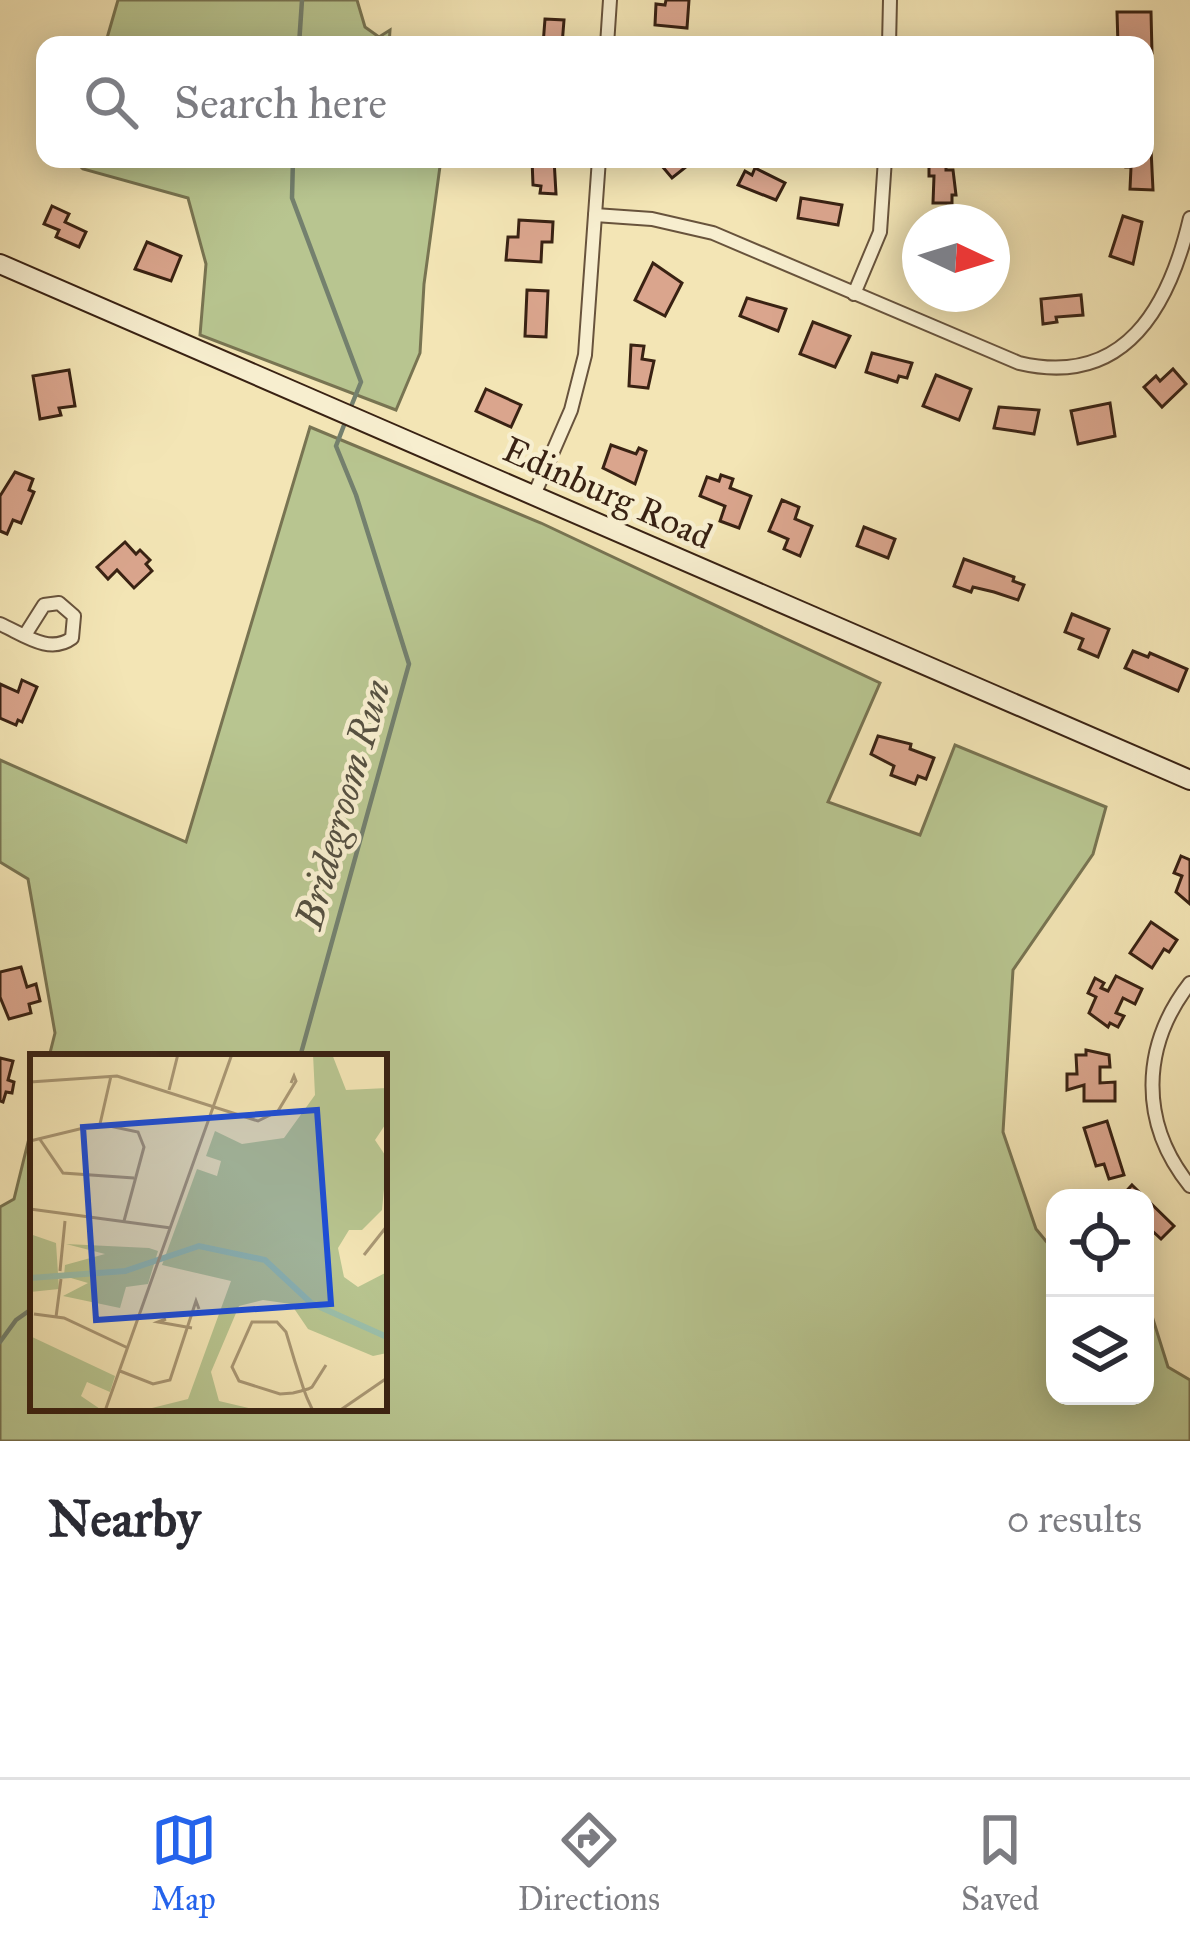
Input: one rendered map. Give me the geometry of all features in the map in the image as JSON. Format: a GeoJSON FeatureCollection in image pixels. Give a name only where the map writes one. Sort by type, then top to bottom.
{"type":"FeatureCollection","features":[{"type":"Feature","properties":{"kind":"main road","name":"Edinburg Road"},"geometry":{"type":"LineString","coordinates":[[0,264],[1190,780]]}},
{"type":"Feature","properties":{"kind":"street"},"geometry":{"type":"LineString","coordinates":[[608,36],[610,0]]}},
{"type":"Feature","properties":{"kind":"street"},"geometry":{"type":"LineString","coordinates":[[889,36],[890,0]]}},
{"type":"Feature","properties":{"kind":"street"},"geometry":{"type":"LineString","coordinates":[[534,495],[580,383],[598,168]]}},
{"type":"Feature","properties":{"kind":"street"},"geometry":{"type":"LineString","coordinates":[[854,294],[880,232],[884,168]]}},
{"type":"Feature","properties":{"kind":"street"},"geometry":{"type":"LineString","coordinates":[[595,215],[652,219],[713,233],[1019,363],[1059,369],[1116,352],[1147,323],[1172,276],[1190,218]]}},
{"type":"Feature","properties":{"kind":"street"},"geometry":{"type":"LineString","coordinates":[[0,624],[26,635]]}},
{"type":"Feature","properties":{"kind":"street"},"geometry":{"type":"LineString","coordinates":[[1190,983],[1162,1026],[1151,1094],[1162,1143],[1190,1186]]}},
{"type":"Feature","properties":{"kind":"green space"},"geometry":{"type":"Polygon","coordinates":[[[118,0],[357,0],[365,27],[378,36],[108,36],[118,0]]]}},
{"type":"Feature","properties":{"kind":"green space"},"geometry":{"type":"Polygon","coordinates":[[[440,168],[420,353],[396,410],[200,335],[206,264],[188,198],[83,169],[440,168]]]}},
{"type":"Feature","properties":{"kind":"green space"},"geometry":{"type":"Polygon","coordinates":[[[310,427],[541,523],[880,683],[828,802],[920,835],[955,745],[1106,807],[1093,854],[1013,970],[1003,1132],[1036,1229],[1046,1241],[1046,1405],[1154,1405],[1154,1322],[1168,1367],[1190,1380],[1190,1441],[0,1441],[0,1207],[14,1199],[30,1134],[30,1411],[387,1411],[387,1054],[50,1054],[55,1033],[28,879],[0,862],[0,760],[186,842],[310,427]]]}},
{"type":"Feature","properties":{"kind":"building"},"geometry":{"type":"Polygon","coordinates":[[[666,0],[689,0],[687,28],[655,25],[656,4],[665,5],[666,0]]]}},
{"type":"Feature","properties":{"kind":"building"},"geometry":{"type":"Polygon","coordinates":[[[1117,12],[1151,12],[1152,36],[1118,36],[1117,12]]]}},
{"type":"Feature","properties":{"kind":"building"},"geometry":{"type":"Polygon","coordinates":[[[545,19],[564,20],[563,36],[544,36],[545,19]]]}},
{"type":"Feature","properties":{"kind":"building"},"geometry":{"type":"Polygon","coordinates":[[[532,168],[555,168],[556,194],[540,193],[541,186],[533,185],[532,168]]]}},
{"type":"Feature","properties":{"kind":"building"},"geometry":{"type":"Polygon","coordinates":[[[664,168],[685,168],[672,178],[664,168]]]}},
{"type":"Feature","properties":{"kind":"building"},"geometry":{"type":"Polygon","coordinates":[[[755,168],[785,183],[776,200],[738,185],[745,171],[752,175],[755,168]]]}},
{"type":"Feature","properties":{"kind":"building"},"geometry":{"type":"Polygon","coordinates":[[[929,168],[953,170],[956,195],[952,203],[933,203],[934,176],[929,176],[929,168]]]}},
{"type":"Feature","properties":{"kind":"building"},"geometry":{"type":"Polygon","coordinates":[[[1131,168],[1152,168],[1153,190],[1130,189],[1131,168]]]}},
{"type":"Feature","properties":{"kind":"building"},"geometry":{"type":"Polygon","coordinates":[[[801,198],[842,205],[838,225],[798,218],[801,198]]]}},
{"type":"Feature","properties":{"kind":"building"},"geometry":{"type":"Polygon","coordinates":[[[52,206],[69,214],[65,222],[86,232],[79,247],[56,237],[59,230],[44,224],[52,206]]]}},
{"type":"Feature","properties":{"kind":"building"},"geometry":{"type":"Polygon","coordinates":[[[1123,216],[1142,222],[1133,264],[1110,256],[1123,216]]]}},
{"type":"Feature","properties":{"kind":"building"},"geometry":{"type":"Polygon","coordinates":[[[519,220],[553,222],[552,242],[542,242],[541,262],[506,260],[508,237],[518,237],[519,220]]]}},
{"type":"Feature","properties":{"kind":"building"},"geometry":{"type":"Polygon","coordinates":[[[147,242],[181,256],[171,281],[135,269],[147,242]]]}},
{"type":"Feature","properties":{"kind":"building"},"geometry":{"type":"Polygon","coordinates":[[[653,263],[682,283],[665,316],[635,300],[653,263]]]}},
{"type":"Feature","properties":{"kind":"building"},"geometry":{"type":"Polygon","coordinates":[[[527,290],[548,291],[546,337],[525,336],[527,290]]]}},
{"type":"Feature","properties":{"kind":"building"},"geometry":{"type":"Polygon","coordinates":[[[1081,295],[1083,315],[1056,317],[1057,322],[1043,324],[1041,299],[1081,295]]]}},
{"type":"Feature","properties":{"kind":"building"},"geometry":{"type":"Polygon","coordinates":[[[747,298],[786,309],[778,331],[740,316],[747,298]]]}},
{"type":"Feature","properties":{"kind":"building"},"geometry":{"type":"Polygon","coordinates":[[[813,322],[850,336],[835,367],[800,354],[813,322]]]}},
{"type":"Feature","properties":{"kind":"building"},"geometry":{"type":"Polygon","coordinates":[[[631,345],[644,346],[642,359],[654,361],[648,388],[629,386],[631,345]]]}},
{"type":"Feature","properties":{"kind":"building"},"geometry":{"type":"Polygon","coordinates":[[[872,353],[912,363],[907,378],[899,376],[897,382],[866,372],[872,353]]]}},
{"type":"Feature","properties":{"kind":"building"},"geometry":{"type":"Polygon","coordinates":[[[1173,369],[1186,384],[1162,407],[1144,387],[1173,369]]]}},
{"type":"Feature","properties":{"kind":"building"},"geometry":{"type":"Polygon","coordinates":[[[69,370],[75,406],[59,408],[61,415],[40,419],[33,376],[69,370]]]}},
{"type":"Feature","properties":{"kind":"building"},"geometry":{"type":"Polygon","coordinates":[[[936,375],[971,389],[959,420],[923,406],[936,375]]]}},
{"type":"Feature","properties":{"kind":"building"},"geometry":{"type":"Polygon","coordinates":[[[486,389],[521,405],[511,427],[476,411],[486,389]]]}},
{"type":"Feature","properties":{"kind":"building"},"geometry":{"type":"Polygon","coordinates":[[[1110,403],[1115,436],[1078,444],[1071,411],[1110,403]]]}},
{"type":"Feature","properties":{"kind":"building"},"geometry":{"type":"Polygon","coordinates":[[[999,407],[1039,410],[1034,434],[994,428],[999,407]]]}},
{"type":"Feature","properties":{"kind":"building"},"geometry":{"type":"Polygon","coordinates":[[[611,445],[636,454],[639,448],[646,451],[635,484],[603,468],[611,445]]]}},
{"type":"Feature","properties":{"kind":"building"},"geometry":{"type":"Polygon","coordinates":[[[15,472],[33,479],[29,490],[34,492],[21,523],[13,520],[7,534],[0,531],[0,496],[15,472]]]}},
{"type":"Feature","properties":{"kind":"building"},"geometry":{"type":"Polygon","coordinates":[[[721,475],[733,479],[730,488],[751,496],[739,528],[720,521],[725,506],[700,496],[707,477],[719,481],[721,475]]]}},
{"type":"Feature","properties":{"kind":"building"},"geometry":{"type":"Polygon","coordinates":[[[782,500],[799,507],[795,519],[812,526],[800,556],[784,549],[788,539],[769,531],[782,500]]]}},
{"type":"Feature","properties":{"kind":"building"},"geometry":{"type":"Polygon","coordinates":[[[864,527],[895,539],[888,558],[857,546],[864,527]]]}},
{"type":"Feature","properties":{"kind":"building"},"geometry":{"type":"Polygon","coordinates":[[[125,542],[150,560],[146,564],[152,571],[134,588],[117,570],[108,579],[97,567],[125,542]]]}},
{"type":"Feature","properties":{"kind":"building"},"geometry":{"type":"Polygon","coordinates":[[[964,559],[1014,577],[1013,581],[1024,585],[1018,600],[954,586],[964,559]]]}},
{"type":"Feature","properties":{"kind":"building"},"geometry":{"type":"Polygon","coordinates":[[[1072,614],[1109,629],[1098,657],[1079,649],[1083,639],[1065,632],[1072,614]]]}},
{"type":"Feature","properties":{"kind":"building"},"geometry":{"type":"Polygon","coordinates":[[[1133,651],[1187,669],[1178,691],[1125,668],[1133,651]]]}},
{"type":"Feature","properties":{"kind":"building"},"geometry":{"type":"Polygon","coordinates":[[[22,680],[37,687],[22,722],[16,725],[0,718],[0,684],[18,692],[22,680]]]}},
{"type":"Feature","properties":{"kind":"building"},"geometry":{"type":"Polygon","coordinates":[[[878,736],[911,744],[910,749],[934,758],[926,779],[918,776],[915,784],[891,775],[894,766],[871,754],[878,736]]]}},
{"type":"Feature","properties":{"kind":"building"},"geometry":{"type":"Polygon","coordinates":[[[1181,856],[1190,860],[1190,904],[1176,892],[1182,876],[1174,873],[1181,856]]]}},
{"type":"Feature","properties":{"kind":"building"},"geometry":{"type":"Polygon","coordinates":[[[1151,922],[1177,940],[1169,952],[1164,949],[1152,968],[1130,953],[1151,922]]]}},
{"type":"Feature","properties":{"kind":"building"},"geometry":{"type":"Polygon","coordinates":[[[21,967],[27,987],[36,984],[40,1001],[29,1004],[31,1013],[9,1019],[0,997],[0,972],[21,967]]]}},
{"type":"Feature","properties":{"kind":"building"},"geometry":{"type":"Polygon","coordinates":[[[1116,976],[1142,989],[1135,1004],[1123,998],[1116,1013],[1124,1016],[1118,1027],[1110,1023],[1108,1027],[1089,1013],[1096,997],[1088,993],[1095,978],[1108,991],[1116,976]]]}},
{"type":"Feature","properties":{"kind":"building"},"geometry":{"type":"Polygon","coordinates":[[[1086,1050],[1109,1055],[1110,1067],[1100,1067],[1100,1083],[1115,1082],[1115,1101],[1084,1101],[1084,1085],[1067,1090],[1067,1074],[1077,1074],[1076,1055],[1086,1055],[1086,1050]]]}},
{"type":"Feature","properties":{"kind":"building"},"geometry":{"type":"Polygon","coordinates":[[[0,1058],[13,1061],[8,1080],[14,1082],[12,1093],[6,1092],[3,1102],[0,1101],[0,1058]]]}},
{"type":"Feature","properties":{"kind":"building"},"geometry":{"type":"Polygon","coordinates":[[[1107,1121],[1124,1175],[1109,1179],[1104,1164],[1096,1166],[1084,1128],[1107,1121]]]}},
{"type":"Feature","properties":{"kind":"building"},"geometry":{"type":"Polygon","coordinates":[[[1154,1206],[1174,1226],[1161,1239],[1154,1233],[1154,1206]]]}},
{"type":"Feature","properties":{"kind":"waterway","name":"Bridegroom Run"},"geometry":{"type":"LineString","coordinates":[[300,36],[302,0]]}},
{"type":"Feature","properties":{"kind":"waterway","name":"Bridegroom Run"},"geometry":{"type":"LineString","coordinates":[[293,168],[292,198],[361,382],[350,409]]}},
{"type":"Feature","properties":{"kind":"waterway","name":"Bridegroom Run"},"geometry":{"type":"LineString","coordinates":[[301,1054],[409,664],[336,446],[346,420]]}},
{"type":"Feature","properties":{"kind":"waterway","name":"Bridegroom Run"},"geometry":{"type":"LineString","coordinates":[[0,1342],[30,1310]]}}]}
